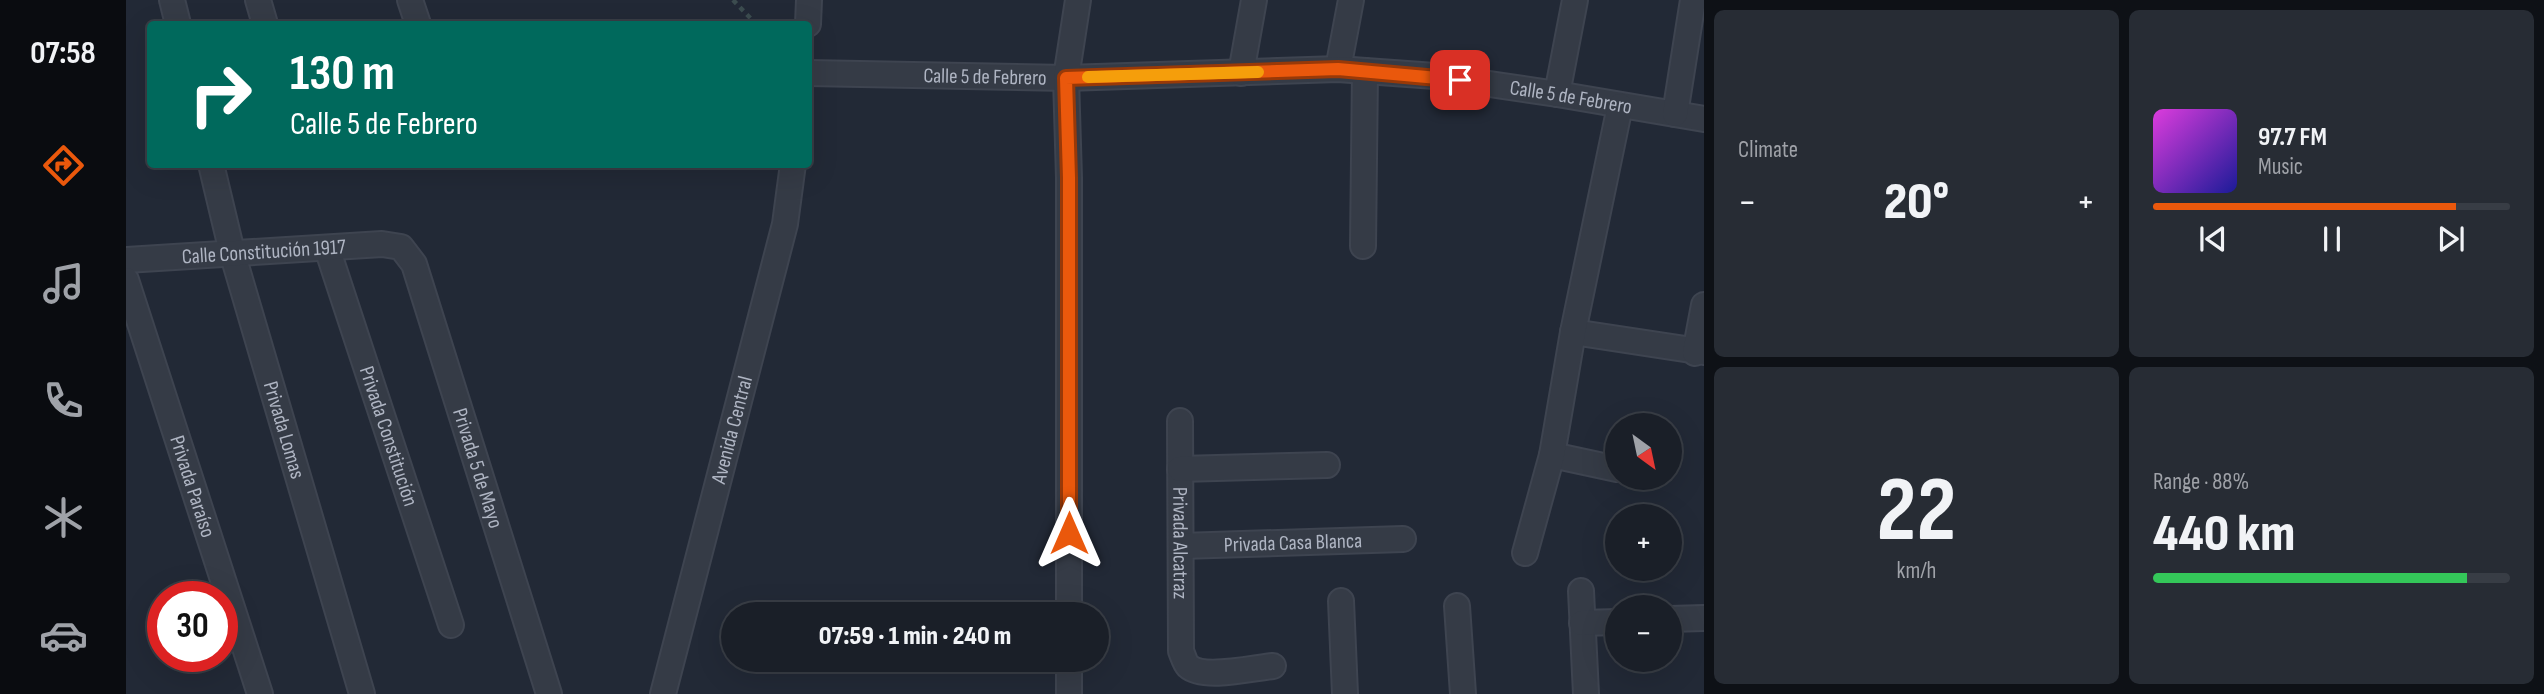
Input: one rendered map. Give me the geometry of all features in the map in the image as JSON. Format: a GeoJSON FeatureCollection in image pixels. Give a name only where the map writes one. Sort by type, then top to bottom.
{"type":"FeatureCollection","features":[{"type":"Feature","properties":{"kind":"street"},"geometry":{"type":"LineString","coordinates":[[172,0],[177,21]]}},
{"type":"Feature","properties":{"kind":"street"},"geometry":{"type":"LineString","coordinates":[[258,0],[264,21]]}},
{"type":"Feature","properties":{"kind":"street"},"geometry":{"type":"LineString","coordinates":[[808,21],[809,0]]}},
{"type":"Feature","properties":{"kind":"street"},"geometry":{"type":"LineString","coordinates":[[1069,602],[1069,178],[1066,78],[1077,0]]}},
{"type":"Feature","properties":{"kind":"street"},"geometry":{"type":"LineString","coordinates":[[1241,73],[1254,0]]}},
{"type":"Feature","properties":{"kind":"street"},"geometry":{"type":"LineString","coordinates":[[1338,69],[1351,0]]}},
{"type":"Feature","properties":{"kind":"street"},"geometry":{"type":"LineString","coordinates":[[1557,94],[1575,0]]}},
{"type":"Feature","properties":{"kind":"street"},"geometry":{"type":"LineString","coordinates":[[1675,114],[1693,0]]}},
{"type":"Feature","properties":{"kind":"street","name":"Calle 5 de Febrero"},"geometry":{"type":"LineString","coordinates":[[812,73],[1066,78],[1338,69],[1435,76],[1704,119]]}},
{"type":"Feature","properties":{"kind":"street"},"geometry":{"type":"LineString","coordinates":[[1363,246],[1365,71]]}},
{"type":"Feature","properties":{"kind":"street"},"geometry":{"type":"LineString","coordinates":[[1525,553],[1552,455],[1573,332],[1620,106]]}},
{"type":"Feature","properties":{"kind":"street","name":"Privada Lomas"},"geometry":{"type":"LineString","coordinates":[[212,168],[232,252],[362,694]]}},
{"type":"Feature","properties":{"kind":"street","name":"Avenida Central"},"geometry":{"type":"LineString","coordinates":[[663,694],[785,224],[792,168]]}},
{"type":"Feature","properties":{"kind":"street","name":"Calle Constitución 1917"},"geometry":{"type":"LineString","coordinates":[[126,260],[382,244],[401,247]]}},
{"type":"Feature","properties":{"kind":"street","name":"Privada 5 de Mayo"},"geometry":{"type":"LineString","coordinates":[[401,247],[414,264],[549,694]]}},
{"type":"Feature","properties":{"kind":"street","name":"Privada Constitución"},"geometry":{"type":"LineString","coordinates":[[327,248],[451,625]]}},
{"type":"Feature","properties":{"kind":"street","name":"Privada Paraíso"},"geometry":{"type":"LineString","coordinates":[[126,280],[260,694]]}},
{"type":"Feature","properties":{"kind":"street"},"geometry":{"type":"LineString","coordinates":[[1573,332],[1699,352],[1704,305]]}},
{"type":"Feature","properties":{"kind":"street","name":"Privada Alcatraz"},"geometry":{"type":"LineString","coordinates":[[1180,421],[1181,651],[1186,665],[1220,683]]}},
{"type":"Feature","properties":{"kind":"street"},"geometry":{"type":"LineString","coordinates":[[1552,455],[1605,466]]}},
{"type":"Feature","properties":{"kind":"street"},"geometry":{"type":"LineString","coordinates":[[1180,469],[1327,465]]}},
{"type":"Feature","properties":{"kind":"street","name":"Privada Casa Blanca"},"geometry":{"type":"LineString","coordinates":[[1181,546],[1403,539]]}},
{"type":"Feature","properties":{"kind":"street"},"geometry":{"type":"LineString","coordinates":[[1581,591],[1586,694]]}},
{"type":"Feature","properties":{"kind":"street"},"geometry":{"type":"LineString","coordinates":[[1341,601],[1345,694]]}},
{"type":"Feature","properties":{"kind":"street"},"geometry":{"type":"LineString","coordinates":[[1457,606],[1463,694]]}},
{"type":"Feature","properties":{"kind":"street"},"geometry":{"type":"LineString","coordinates":[[1682,619],[1704,618]]}},
{"type":"Feature","properties":{"kind":"street"},"geometry":{"type":"LineString","coordinates":[[1582,623],[1605,622]]}},
{"type":"Feature","properties":{"kind":"street"},"geometry":{"type":"LineString","coordinates":[[1220,683],[1273,666]]}},
{"type":"Feature","properties":{"kind":"street"},"geometry":{"type":"LineString","coordinates":[[1069,672],[1069,694]]}},
{"type":"Feature","properties":{"kind":"path"},"geometry":{"type":"LineString","coordinates":[[733,0],[753,21]]}},
{"type":"Feature","properties":{"kind":"slow traffic"},"geometry":{"type":"LineString","coordinates":[[1088,77],[1258,72]]}},
{"type":"Feature","properties":{"kind":"route"},"geometry":{"type":"LineString","coordinates":[[1069,533],[1069,178],[1066,78],[1338,69],[1460,80]]}}]}
